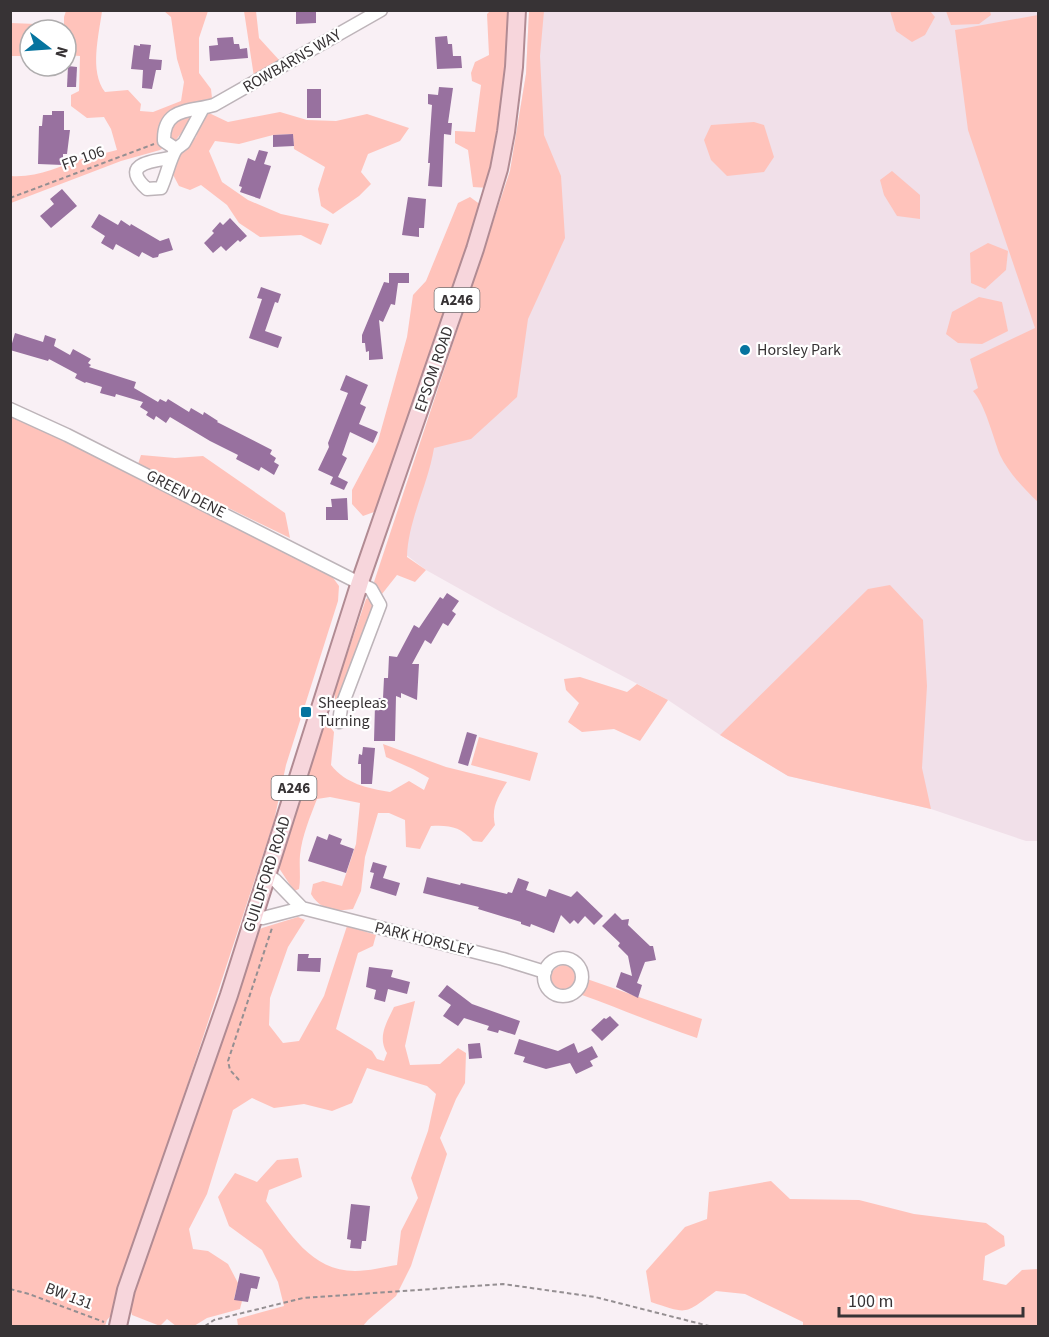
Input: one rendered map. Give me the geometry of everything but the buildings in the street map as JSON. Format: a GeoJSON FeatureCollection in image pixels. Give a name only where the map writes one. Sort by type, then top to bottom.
{"type":"FeatureCollection","features":[{"type":"Feature","properties":{"kind":"main road","name":"EPSOM ROAD"},"geometry":{"type":"LineString","coordinates":[[360,582],[475,249],[499,169],[507,132],[517,10]]}},
{"type":"Feature","properties":{"kind":"main road","name":"GUILDFORD ROAD"},"geometry":{"type":"LineString","coordinates":[[118,1326],[126,1290],[229,995],[360,582]]}},
{"type":"Feature","properties":{"kind":"street"},"geometry":{"type":"LineString","coordinates":[[354,24],[356,10]]}},
{"type":"Feature","properties":{"kind":"street","name":"ROWBARNS WAY"},"geometry":{"type":"LineString","coordinates":[[164,141],[163,131],[167,120],[185,110],[214,105],[381,10]]}},
{"type":"Feature","properties":{"kind":"street"},"geometry":{"type":"LineString","coordinates":[[164,141],[173,153],[184,143],[203,108]]}},
{"type":"Feature","properties":{"kind":"street","name":"GREEN DENE"},"geometry":{"type":"LineString","coordinates":[[10,409],[67,435],[360,582]]}},
{"type":"Feature","properties":{"kind":"street"},"geometry":{"type":"LineString","coordinates":[[339,722],[341,708],[380,605],[371,589],[360,582]]}},
{"type":"Feature","properties":{"kind":"street"},"geometry":{"type":"LineString","coordinates":[[267,874],[302,908]]}},
{"type":"Feature","properties":{"kind":"street","name":"PARK HORSLEY"},"geometry":{"type":"LineString","coordinates":[[253,917],[263,918],[302,908],[503,958],[545,972]]}},
{"type":"Feature","properties":{"kind":"path","name":"FP 106"},"geometry":{"type":"LineString","coordinates":[[10,198],[164,141]]}},
{"type":"Feature","properties":{"kind":"path"},"geometry":{"type":"LineString","coordinates":[[239,1080],[230,1070],[228,1061],[277,914]]}},
{"type":"Feature","properties":{"kind":"path"},"geometry":{"type":"LineString","coordinates":[[205,1326],[214,1320],[303,1298],[503,1284],[595,1297],[709,1326]]}},
{"type":"Feature","properties":{"kind":"path","name":"BW 131"},"geometry":{"type":"LineString","coordinates":[[10,1289],[118,1326]]}},
{"type":"Feature","properties":{"kind":"shaded area"},"geometry":{"type":"Polygon","coordinates":[[[66,11],[102,11],[96,53],[100,83],[105,92],[128,90],[141,104],[140,111],[153,112],[181,101],[184,82],[177,59],[171,17],[164,11],[208,11],[199,38],[199,73],[211,89],[212,98],[204,104],[175,141],[160,150],[121,161],[11,203],[11,176],[39,173],[117,150],[111,129],[104,117],[87,118],[71,106],[71,95],[79,91],[78,18],[64,17],[66,11]]]}},
{"type":"Feature","properties":{"kind":"shaded area"},"geometry":{"type":"Polygon","coordinates":[[[244,11],[256,11],[259,38],[280,61],[254,77],[244,11]]]}},
{"type":"Feature","properties":{"kind":"shaded area"},"geometry":{"type":"Polygon","coordinates":[[[490,11],[511,11],[510,72],[488,188],[473,187],[468,150],[455,143],[455,131],[475,132],[481,85],[472,81],[471,73],[475,62],[489,55],[487,14],[490,11]]]}},
{"type":"Feature","properties":{"kind":"shaded area","name":"Horsley Park"},"geometry":{"type":"Polygon","coordinates":[[[529,11],[1038,11],[1038,841],[1026,841],[931,809],[788,776],[668,700],[426,570],[388,541],[510,171],[526,74],[529,11]]]}},
{"type":"Feature","properties":{"kind":"shaded area"},"geometry":{"type":"Polygon","coordinates":[[[529,11],[544,11],[540,56],[544,135],[561,176],[565,238],[528,319],[517,397],[471,439],[434,448],[414,516],[407,557],[426,570],[415,582],[397,575],[382,594],[374,582],[510,171],[526,74],[529,11]]]}},
{"type":"Feature","properties":{"kind":"shaded area"},"geometry":{"type":"Polygon","coordinates":[[[890,11],[930,11],[935,17],[925,35],[912,42],[896,31],[890,11]]]}},
{"type":"Feature","properties":{"kind":"shaded area"},"geometry":{"type":"Polygon","coordinates":[[[946,11],[990,11],[991,15],[979,24],[951,25],[946,11]]]}},
{"type":"Feature","properties":{"kind":"shaded area"},"geometry":{"type":"Polygon","coordinates":[[[1038,15],[1038,502],[1007,468],[985,412],[973,391],[978,388],[970,359],[1035,328],[968,130],[955,30],[1038,15]]]}},
{"type":"Feature","properties":{"kind":"shaded area"},"geometry":{"type":"Polygon","coordinates":[[[11,23],[18,23],[18,56],[11,56],[11,23]]]}},
{"type":"Feature","properties":{"kind":"shaded area"},"geometry":{"type":"Polygon","coordinates":[[[280,112],[307,120],[336,121],[367,114],[409,128],[400,141],[368,154],[361,172],[371,184],[359,196],[333,214],[321,206],[318,189],[325,167],[294,149],[293,134],[273,135],[239,144],[215,141],[209,151],[222,182],[248,200],[281,214],[329,224],[321,245],[301,235],[260,237],[239,223],[227,205],[201,185],[190,190],[179,186],[171,171],[179,155],[196,137],[200,124],[209,113],[228,122],[280,112]]]}},
{"type":"Feature","properties":{"kind":"shaded area"},"geometry":{"type":"Polygon","coordinates":[[[754,122],[764,125],[774,157],[764,172],[727,176],[711,160],[704,140],[711,125],[754,122]]]}},
{"type":"Feature","properties":{"kind":"shaded area"},"geometry":{"type":"Polygon","coordinates":[[[892,171],[920,195],[920,219],[897,216],[884,195],[880,180],[892,171]]]}},
{"type":"Feature","properties":{"kind":"shaded area"},"geometry":{"type":"Polygon","coordinates":[[[470,197],[481,205],[385,493],[374,512],[363,516],[352,504],[352,490],[378,441],[407,337],[413,295],[426,281],[458,203],[470,197]]]}},
{"type":"Feature","properties":{"kind":"shaded area"},"geometry":{"type":"Polygon","coordinates":[[[988,243],[1008,251],[1006,270],[985,289],[971,283],[970,253],[988,243]]]}},
{"type":"Feature","properties":{"kind":"shaded area"},"geometry":{"type":"Polygon","coordinates":[[[979,297],[1002,302],[1008,331],[982,344],[958,343],[946,334],[952,312],[979,297]]]}},
{"type":"Feature","properties":{"kind":"shaded area"},"geometry":{"type":"Polygon","coordinates":[[[11,413],[120,466],[331,575],[339,586],[338,601],[286,765],[274,821],[163,1159],[134,1239],[112,1314],[105,1326],[11,1326],[11,413]]]}},
{"type":"Feature","properties":{"kind":"shaded area"},"geometry":{"type":"Polygon","coordinates":[[[141,455],[175,458],[203,456],[285,513],[290,538],[138,464],[141,455]]]}},
{"type":"Feature","properties":{"kind":"shaded area"},"geometry":{"type":"Polygon","coordinates":[[[890,585],[923,620],[927,686],[922,768],[931,809],[788,776],[720,735],[868,589],[890,585]]]}},
{"type":"Feature","properties":{"kind":"shaded area"},"geometry":{"type":"Polygon","coordinates":[[[370,597],[376,605],[342,698],[335,700],[335,690],[366,599],[370,597]]]}},
{"type":"Feature","properties":{"kind":"shaded area"},"geometry":{"type":"Polygon","coordinates":[[[580,677],[627,692],[637,684],[668,700],[640,741],[614,729],[582,732],[568,722],[579,703],[566,690],[564,679],[580,677]]]}},
{"type":"Feature","properties":{"kind":"shaded area"},"geometry":{"type":"Polygon","coordinates":[[[327,723],[334,732],[331,765],[343,777],[365,787],[390,792],[409,781],[424,790],[429,778],[386,757],[383,744],[446,767],[507,782],[495,807],[495,825],[482,842],[473,841],[455,828],[431,826],[420,849],[406,847],[405,820],[389,813],[378,813],[365,857],[361,891],[353,909],[335,910],[319,904],[311,894],[313,884],[323,881],[342,886],[356,844],[360,803],[330,797],[317,799],[301,848],[299,889],[294,891],[279,868],[278,858],[307,766],[322,729],[327,723]]]}},
{"type":"Feature","properties":{"kind":"shaded area"},"geometry":{"type":"Polygon","coordinates":[[[479,737],[538,753],[530,781],[471,765],[479,737]]]}},
{"type":"Feature","properties":{"kind":"shaded area"},"geometry":{"type":"Polygon","coordinates":[[[298,917],[305,920],[288,947],[270,998],[269,1025],[283,1043],[299,1041],[324,996],[347,926],[376,935],[373,946],[358,953],[336,1029],[372,1051],[377,1059],[384,1061],[387,1053],[383,1035],[394,1007],[415,1001],[405,1046],[410,1065],[440,1064],[458,1048],[466,1053],[465,1083],[440,1138],[447,1154],[411,1266],[396,1296],[363,1326],[238,1326],[237,1319],[284,1306],[278,1282],[262,1250],[229,1226],[218,1197],[235,1173],[257,1182],[277,1160],[298,1158],[302,1177],[269,1190],[266,1201],[303,1248],[326,1264],[339,1269],[360,1271],[397,1265],[401,1231],[418,1198],[411,1178],[428,1131],[436,1094],[427,1086],[367,1068],[352,1103],[332,1111],[304,1104],[274,1108],[252,1098],[233,1110],[207,1194],[189,1229],[193,1249],[208,1251],[228,1264],[238,1283],[234,1299],[242,1301],[240,1309],[207,1318],[194,1326],[176,1326],[167,1319],[160,1326],[132,1315],[128,1302],[253,935],[262,928],[298,917]]]}},
{"type":"Feature","properties":{"kind":"shaded area"},"geometry":{"type":"Polygon","coordinates":[[[564,965],[573,969],[577,978],[573,987],[564,991],[555,987],[551,978],[555,969],[564,965]]]}},
{"type":"Feature","properties":{"kind":"shaded area"},"geometry":{"type":"Polygon","coordinates":[[[587,979],[702,1019],[697,1038],[582,995],[587,979]]]}},
{"type":"Feature","properties":{"kind":"shaded area"},"geometry":{"type":"Polygon","coordinates":[[[771,1181],[790,1199],[859,1200],[914,1214],[986,1223],[1004,1236],[1005,1246],[985,1256],[983,1280],[1006,1285],[1022,1270],[1038,1269],[1038,1326],[803,1326],[803,1322],[745,1294],[716,1291],[686,1310],[673,1309],[651,1302],[646,1271],[685,1227],[707,1219],[709,1192],[771,1181]]]}},
{"type":"Feature","properties":{"kind":"place","name":"Horsley Park"},"geometry":{"type":"Point","coordinates":[745,350]}},
{"type":"Feature","properties":{"kind":"place","name":"Sheepleas Turning"},"geometry":{"type":"Point","coordinates":[306,712]}}]}
